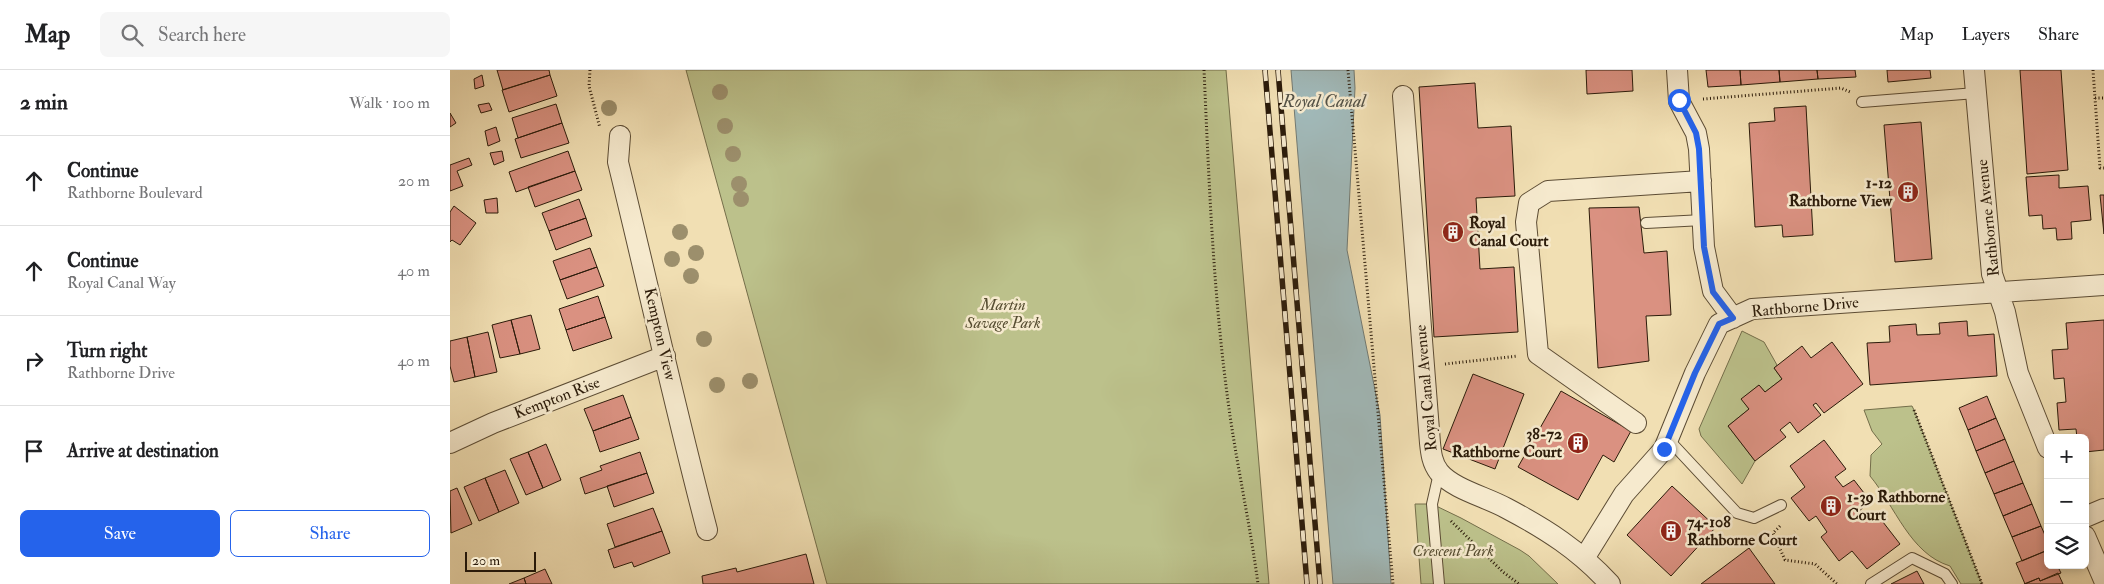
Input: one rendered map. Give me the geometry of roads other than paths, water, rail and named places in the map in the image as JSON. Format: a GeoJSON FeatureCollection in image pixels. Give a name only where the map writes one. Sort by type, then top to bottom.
{"type":"FeatureCollection","features":[{"type":"Feature","properties":{"kind":"street"},"geometry":{"type":"LineString","coordinates":[[1677,70],[1679,100],[1696,133],[1699,149],[1704,247],[1713,292],[1733,318]]}},
{"type":"Feature","properties":{"kind":"street","name":"Rathborne Avenue"},"geometry":{"type":"LineString","coordinates":[[1974,70],[1992,274],[2005,312],[2018,373],[2044,438]]}},
{"type":"Feature","properties":{"kind":"street","name":"Royal Canal Avenue"},"geometry":{"type":"LineString","coordinates":[[1403,96],[1433,463],[1439,473],[1454,484],[1506,508],[1538,526],[1584,557],[1610,584]]}},
{"type":"Feature","properties":{"kind":"street","name":"Kempton View"},"geometry":{"type":"LineString","coordinates":[[620,136],[618,162],[687,454],[708,530]]}},
{"type":"Feature","properties":{"kind":"street"},"geometry":{"type":"LineString","coordinates":[[1636,423],[1538,354],[1526,222],[1529,203],[1548,191],[1701,181]]}},
{"type":"Feature","properties":{"kind":"street","name":"Rathborne Drive"},"geometry":{"type":"LineString","coordinates":[[1584,557],[1624,494],[1664,449],[1695,373],[1719,324],[1752,309],[2104,285]]}},
{"type":"Feature","properties":{"kind":"street","name":"Kempton Rise"},"geometry":{"type":"LineString","coordinates":[[450,444],[493,423],[665,356]]}},
{"type":"Feature","properties":{"kind":"street"},"geometry":{"type":"LineString","coordinates":[[2089,515],[2104,509]]}},
{"type":"Feature","properties":{"kind":"street"},"geometry":{"type":"LineString","coordinates":[[2089,545],[2104,580]]}},
{"type":"Feature","properties":{"kind":"lane"},"geometry":{"type":"LineString","coordinates":[[1862,102],[1976,94]]}},
{"type":"Feature","properties":{"kind":"lane"},"geometry":{"type":"LineString","coordinates":[[1646,223],[1703,220]]}},
{"type":"Feature","properties":{"kind":"lane"},"geometry":{"type":"LineString","coordinates":[[1668,439],[1737,513],[1754,518],[1780,505]]}},
{"type":"Feature","properties":{"kind":"lane"},"geometry":{"type":"LineString","coordinates":[[1439,473],[1432,504],[1439,584]]}},
{"type":"Feature","properties":{"kind":"lane"},"geometry":{"type":"LineString","coordinates":[[1871,584],[1912,558],[1945,574],[1952,584]]}},
{"type":"Feature","properties":{"kind":"water","name":"Royal Canal"},"geometry":{"type":"Polygon","coordinates":[[[1291,70],[1354,70],[1355,88],[1347,250],[1380,415],[1391,584],[1333,584],[1291,70]]]}},
{"type":"Feature","properties":{"kind":"railway"},"geometry":{"type":"LineString","coordinates":[[1265,70],[1307,584]]}},
{"type":"Feature","properties":{"kind":"railway"},"geometry":{"type":"LineString","coordinates":[[1278,70],[1320,584]]}},
{"type":"Feature","properties":{"kind":"place","name":"1-12 Rathborne View"},"geometry":{"type":"Point","coordinates":[1908,192]}},
{"type":"Feature","properties":{"kind":"place","name":"Royal Canal Court"},"geometry":{"type":"Point","coordinates":[1453,232]}},
{"type":"Feature","properties":{"kind":"place","name":"38-72 Rathborne Court"},"geometry":{"type":"Point","coordinates":[1578,443]}},
{"type":"Feature","properties":{"kind":"place","name":"1-39 Rathborne Court"},"geometry":{"type":"Point","coordinates":[1831,506]}},
{"type":"Feature","properties":{"kind":"place","name":"74-108 Rathborne Court"},"geometry":{"type":"Point","coordinates":[1671,531]}},
{"type":"Feature","properties":{"kind":"park label","name":"Martin Savage Park"},"geometry":{"type":"Point","coordinates":[1003,314]}},
{"type":"Feature","properties":{"kind":"park label","name":"Crescent Park"},"geometry":{"type":"Point","coordinates":[1453,551]}}]}
